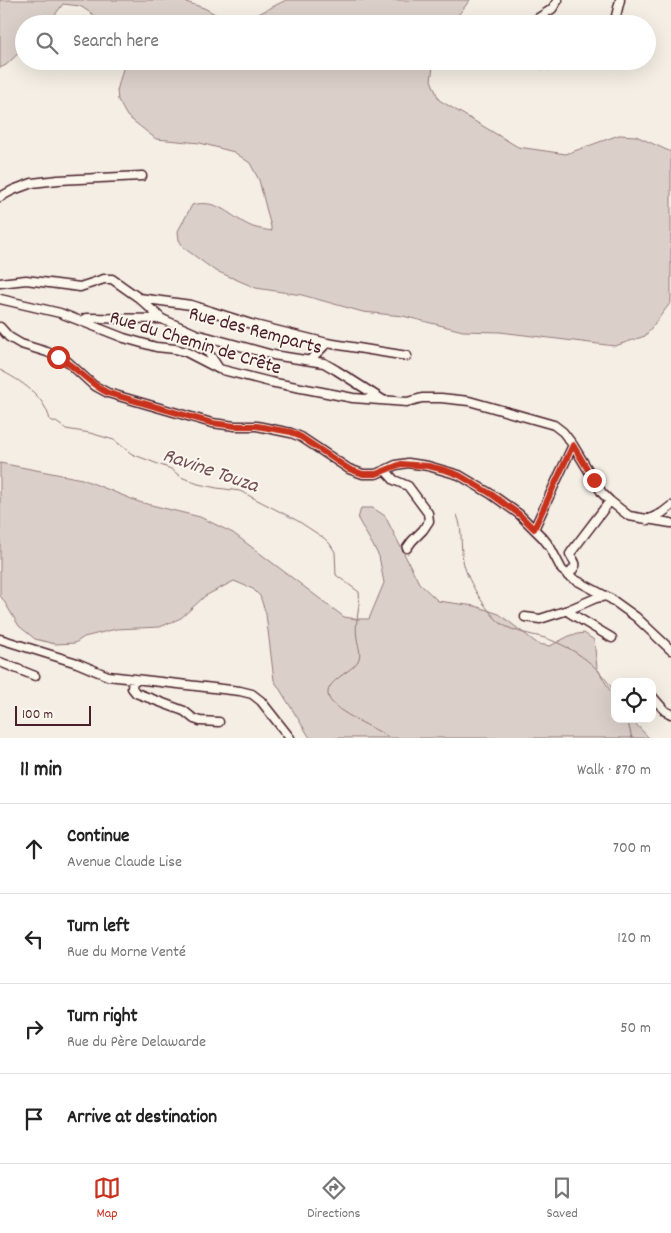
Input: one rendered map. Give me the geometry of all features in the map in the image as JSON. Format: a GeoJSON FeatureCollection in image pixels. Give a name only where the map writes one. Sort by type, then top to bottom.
{"type":"FeatureCollection","features":[{"type":"Feature","properties":{"kind":"street"},"geometry":{"type":"LineString","coordinates":[[543,15],[552,9],[558,0]]}},
{"type":"Feature","properties":{"kind":"street"},"geometry":{"type":"LineString","coordinates":[[616,15],[620,0]]}},
{"type":"Feature","properties":{"kind":"street"},"geometry":{"type":"LineString","coordinates":[[0,198],[13,190],[32,183],[142,176]]}},
{"type":"Feature","properties":{"kind":"street"},"geometry":{"type":"LineString","coordinates":[[0,283],[26,280],[80,287],[104,279],[112,279],[139,298],[162,319]]}},
{"type":"Feature","properties":{"kind":"street"},"geometry":{"type":"LineString","coordinates":[[139,298],[191,305],[252,324],[327,342],[407,356]]}},
{"type":"Feature","properties":{"kind":"street","name":"Rue du Chemin de Crête"},"geometry":{"type":"LineString","coordinates":[[0,299],[60,313],[124,338],[156,347],[186,352],[219,369],[270,382],[353,398],[384,401],[407,402],[422,398],[469,401],[554,424],[573,445],[602,493],[610,502],[629,516],[671,524]]}},
{"type":"Feature","properties":{"kind":"street","name":"Rue des Remparts"},"geometry":{"type":"LineString","coordinates":[[81,321],[86,318],[162,319],[196,334],[273,355],[310,360],[324,364],[384,401]]}},
{"type":"Feature","properties":{"kind":"street"},"geometry":{"type":"LineString","coordinates":[[0,326],[8,337],[21,344],[47,352],[67,361],[93,385],[108,393],[212,423],[257,426],[291,432],[349,469],[363,474],[376,474],[396,465],[408,464],[436,468],[459,475],[491,494],[519,514],[550,547],[562,570],[568,576],[611,599],[636,617],[671,650]]}},
{"type":"Feature","properties":{"kind":"street"},"geometry":{"type":"LineString","coordinates":[[196,334],[219,369]]}},
{"type":"Feature","properties":{"kind":"street"},"geometry":{"type":"LineString","coordinates":[[310,360],[327,342]]}},
{"type":"Feature","properties":{"kind":"street"},"geometry":{"type":"LineString","coordinates":[[534,529],[573,445]]}},
{"type":"Feature","properties":{"kind":"street"},"geometry":{"type":"LineString","coordinates":[[385,470],[394,480],[408,486],[428,513],[429,521],[407,548]]}},
{"type":"Feature","properties":{"kind":"street"},"geometry":{"type":"LineString","coordinates":[[568,576],[576,565],[570,554],[572,550],[610,502]]}},
{"type":"Feature","properties":{"kind":"street"},"geometry":{"type":"LineString","coordinates":[[646,520],[662,513],[671,506]]}},
{"type":"Feature","properties":{"kind":"street"},"geometry":{"type":"LineString","coordinates":[[525,616],[540,619],[606,596]]}},
{"type":"Feature","properties":{"kind":"street"},"geometry":{"type":"LineString","coordinates":[[568,610],[612,638]]}},
{"type":"Feature","properties":{"kind":"street"},"geometry":{"type":"LineString","coordinates":[[0,639],[77,663],[108,676],[252,694],[261,701],[290,738]]}},
{"type":"Feature","properties":{"kind":"street"},"geometry":{"type":"LineString","coordinates":[[0,662],[35,676]]}},
{"type":"Feature","properties":{"kind":"street"},"geometry":{"type":"LineString","coordinates":[[133,679],[132,688],[136,693],[184,711],[194,719],[219,722]]}},
{"type":"Feature","properties":{"kind":"street"},"geometry":{"type":"LineString","coordinates":[[656,701],[665,711],[671,714]]}},
{"type":"Feature","properties":{"kind":"shaded area"},"geometry":{"type":"Polygon","coordinates":[[[0,0],[180,0],[204,8],[217,15],[94,15],[80,6],[63,4],[55,15],[15,15],[15,56],[0,68],[0,0]]]}},
{"type":"Feature","properties":{"kind":"shaded area"},"geometry":{"type":"Polygon","coordinates":[[[286,0],[470,0],[458,15],[257,15],[286,0]]]}},
{"type":"Feature","properties":{"kind":"shaded area"},"geometry":{"type":"Polygon","coordinates":[[[123,70],[433,70],[431,80],[439,100],[518,147],[566,154],[619,135],[636,136],[671,152],[671,302],[645,336],[615,346],[500,332],[463,331],[403,316],[363,312],[302,295],[256,288],[214,270],[184,248],[179,240],[178,231],[192,205],[210,204],[253,227],[272,231],[259,180],[250,163],[234,152],[200,143],[156,139],[127,116],[118,100],[117,91],[123,70]]]}},
{"type":"Feature","properties":{"kind":"shaded area"},"geometry":{"type":"Polygon","coordinates":[[[0,463],[82,479],[139,502],[200,517],[233,533],[344,617],[357,619],[369,619],[384,583],[379,556],[358,519],[361,508],[373,508],[385,516],[419,583],[438,601],[475,606],[499,614],[538,644],[550,646],[571,635],[584,633],[594,640],[597,668],[611,692],[611,723],[635,723],[649,738],[310,738],[274,680],[266,614],[260,596],[253,589],[234,581],[205,596],[181,618],[160,627],[116,629],[84,637],[75,643],[55,644],[35,639],[19,626],[0,596],[0,463]]]}},
{"type":"Feature","properties":{"kind":"waterway","name":"Ravine Touza"},"geometry":{"type":"LineString","coordinates":[[0,370],[31,390],[43,403],[50,420],[66,429],[114,440],[132,454],[171,469],[181,477],[198,484],[240,491],[298,521],[324,538],[335,552],[336,575],[359,592],[356,627],[359,658],[354,665],[333,682],[328,692],[329,698],[333,704],[348,715],[390,738]]}},
{"type":"Feature","properties":{"kind":"waterway"},"geometry":{"type":"LineString","coordinates":[[457,515],[465,567],[471,583],[496,619],[512,629],[545,638],[567,647],[595,667],[611,687]]}},
{"type":"Feature","properties":{"kind":"waterway"},"geometry":{"type":"LineString","coordinates":[[628,723],[632,738]]}},
{"type":"Feature","properties":{"kind":"route"},"geometry":{"type":"LineString","coordinates":[[58,357],[67,361],[93,385],[108,393],[212,423],[257,426],[291,432],[349,469],[363,474],[376,474],[396,465],[408,464],[428,466],[459,475],[491,494],[519,514],[534,529],[573,445],[594,480]]}}]}
